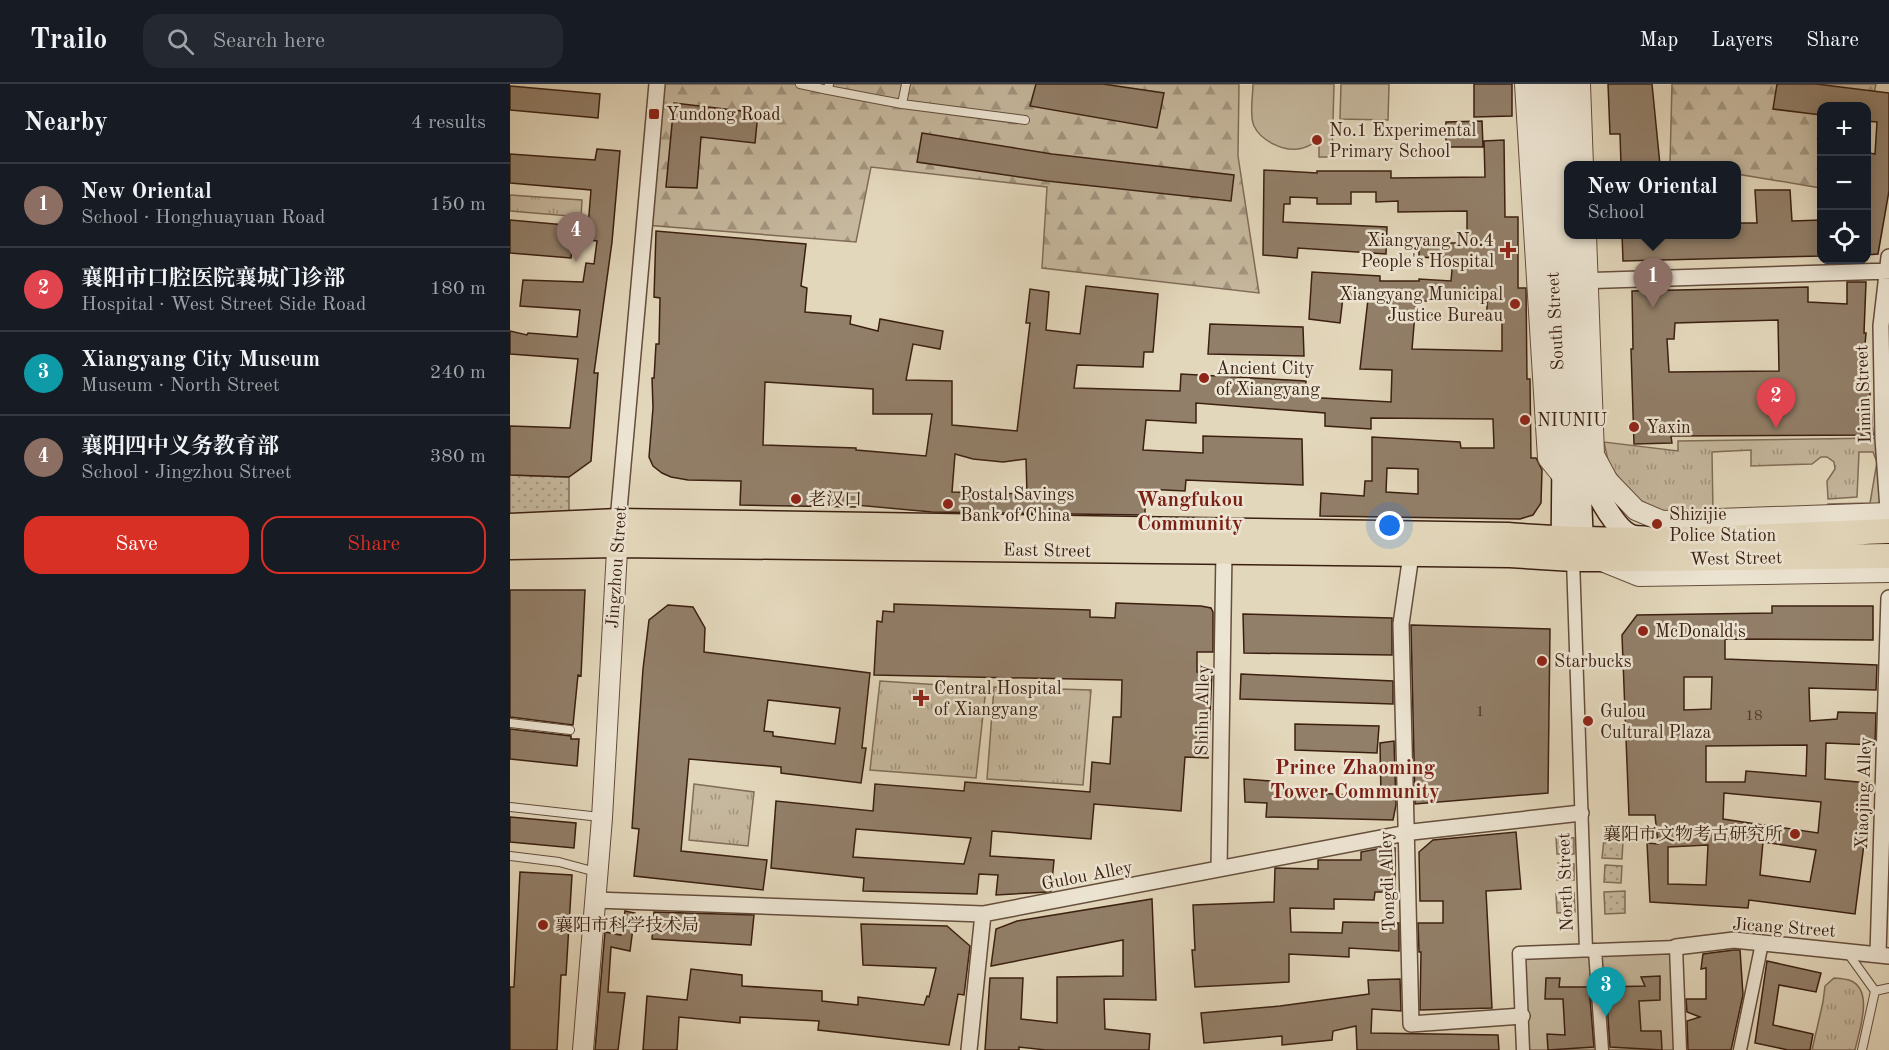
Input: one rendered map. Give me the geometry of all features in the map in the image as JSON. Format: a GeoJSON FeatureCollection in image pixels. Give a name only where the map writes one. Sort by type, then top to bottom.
{"type":"FeatureCollection","features":[{"type":"Feature","properties":{"kind":"main road","name":"South Street"},"geometry":{"type":"LineString","coordinates":[[1543,84],[1567,463],[1576,552]]}},
{"type":"Feature","properties":{"kind":"main road","name":"South Street"},"geometry":{"type":"LineString","coordinates":[[1563,84],[1566,161]]}},
{"type":"Feature","properties":{"kind":"main road","name":"South Street"},"geometry":{"type":"LineString","coordinates":[[1567,463],[1579,281],[1570,239]]}},
{"type":"Feature","properties":{"kind":"main road"},"geometry":{"type":"LineString","coordinates":[[1567,463],[1600,500],[1619,528],[1631,535],[1661,530]]}},
{"type":"Feature","properties":{"kind":"main road"},"geometry":{"type":"LineString","coordinates":[[1508,536],[1549,522],[1567,463]]}},
{"type":"Feature","properties":{"kind":"main road","name":"East Street"},"geometry":{"type":"LineString","coordinates":[[510,526],[618,521],[1508,536],[1576,552]]}},
{"type":"Feature","properties":{"kind":"main road","name":"West Street"},"geometry":{"type":"LineString","coordinates":[[1576,552],[1661,530],[1889,522]]}},
{"type":"Feature","properties":{"kind":"main road","name":"East Street"},"geometry":{"type":"LineString","coordinates":[[510,547],[617,545],[1411,555],[1576,552]]}},
{"type":"Feature","properties":{"kind":"main road","name":"West Street"},"geometry":{"type":"LineString","coordinates":[[1576,552],[1889,556]]}},
{"type":"Feature","properties":{"kind":"street","name":"Jingzhou Street"},"geometry":{"type":"LineString","coordinates":[[584,1050],[602,818],[618,521],[657,84]]}},
{"type":"Feature","properties":{"kind":"street"},"geometry":{"type":"LineString","coordinates":[[1525,84],[1548,458],[1567,463]]}},
{"type":"Feature","properties":{"kind":"street"},"geometry":{"type":"LineString","coordinates":[[1580,84],[1583,161]]}},
{"type":"Feature","properties":{"kind":"street"},"geometry":{"type":"LineString","coordinates":[[1585,239],[1579,281],[1594,455],[1608,481],[1636,510],[1661,530]]}},
{"type":"Feature","properties":{"kind":"street"},"geometry":{"type":"LineString","coordinates":[[1579,281],[1597,282],[1888,266]]}},
{"type":"Feature","properties":{"kind":"street","name":"Limin Street"},"geometry":{"type":"LineString","coordinates":[[1888,266],[1881,326],[1883,438],[1889,522]]}},
{"type":"Feature","properties":{"kind":"street","name":"Shihu Alley"},"geometry":{"type":"LineString","coordinates":[[1219,869],[1224,552]]}},
{"type":"Feature","properties":{"kind":"street"},"geometry":{"type":"LineString","coordinates":[[1576,552],[1639,576],[1889,572]]}},
{"type":"Feature","properties":{"kind":"street","name":"North Street"},"geometry":{"type":"LineString","coordinates":[[1576,552],[1581,813],[1590,950],[1602,1050]]}},
{"type":"Feature","properties":{"kind":"street","name":"Tongdi Alley"},"geometry":{"type":"LineString","coordinates":[[1411,555],[1401,624],[1411,1024],[1522,1016]]}},
{"type":"Feature","properties":{"kind":"street","name":"Xiaojing Alley"},"geometry":{"type":"LineString","coordinates":[[1883,955],[1889,597]]}},
{"type":"Feature","properties":{"kind":"street","name":"Gulou Alley"},"geometry":{"type":"LineString","coordinates":[[595,900],[983,914],[1405,833],[1581,813]]}},
{"type":"Feature","properties":{"kind":"street"},"geometry":{"type":"LineString","coordinates":[[969,1050],[983,914]]}},
{"type":"Feature","properties":{"kind":"street","name":"Jicang Street"},"geometry":{"type":"LineString","coordinates":[[1676,947],[1734,940],[1883,955]]}},
{"type":"Feature","properties":{"kind":"street"},"geometry":{"type":"LineString","coordinates":[[1740,1050],[1762,943]]}},
{"type":"Feature","properties":{"kind":"street"},"geometry":{"type":"LineString","coordinates":[[1523,1050],[1519,953],[1676,947],[1680,1050]]}},
{"type":"Feature","properties":{"kind":"lane"},"geometry":{"type":"LineString","coordinates":[[800,84],[829,87],[902,104],[1025,120]]}},
{"type":"Feature","properties":{"kind":"lane"},"geometry":{"type":"LineString","coordinates":[[902,104],[906,84]]}},
{"type":"Feature","properties":{"kind":"lane"},"geometry":{"type":"LineString","coordinates":[[510,723],[570,729]]}},
{"type":"Feature","properties":{"kind":"lane"},"geometry":{"type":"LineString","coordinates":[[510,807],[602,818]]}},
{"type":"Feature","properties":{"kind":"lane"},"geometry":{"type":"LineString","coordinates":[[510,856],[559,862],[597,872]]}},
{"type":"Feature","properties":{"kind":"lane"},"geometry":{"type":"LineString","coordinates":[[1846,951],[1875,991],[1862,1050]]}},
{"type":"Feature","properties":{"kind":"lane"},"geometry":{"type":"LineString","coordinates":[[1875,991],[1889,988]]}},
{"type":"Feature","properties":{"kind":"green space"},"geometry":{"type":"Polygon","coordinates":[[[657,84],[1239,84],[1238,156],[1259,293],[1042,268],[1047,187],[871,167],[856,242],[645,225],[657,84]]]}},
{"type":"Feature","properties":{"kind":"green space"},"geometry":{"type":"Polygon","coordinates":[[[1253,84],[1334,84],[1332,157],[1319,157],[1319,139],[1307,147],[1292,149],[1273,144],[1262,136],[1254,126],[1251,111],[1253,84]]]}},
{"type":"Feature","properties":{"kind":"green space"},"geometry":{"type":"Polygon","coordinates":[[[1341,84],[1389,84],[1388,120],[1340,119],[1341,84]]]}},
{"type":"Feature","properties":{"kind":"green space"},"geometry":{"type":"Polygon","coordinates":[[[1672,84],[1876,84],[1871,107],[1871,102],[1817,102],[1817,187],[1741,175],[1741,161],[1670,161],[1672,84]]]}},
{"type":"Feature","properties":{"kind":"green space"},"geometry":{"type":"Polygon","coordinates":[[[510,195],[582,200],[581,217],[510,211],[510,195]]]}},
{"type":"Feature","properties":{"kind":"green space"},"geometry":{"type":"Polygon","coordinates":[[[1883,438],[1888,513],[1827,515],[1828,504],[1870,503],[1877,462],[1873,452],[1859,452],[1857,497],[1828,499],[1827,481],[1835,469],[1834,462],[1827,457],[1821,457],[1812,464],[1751,466],[1751,450],[1712,452],[1713,513],[1666,516],[1640,500],[1626,487],[1609,465],[1604,442],[1678,451],[1678,441],[1883,438]]]}},
{"type":"Feature","properties":{"kind":"green space"},"geometry":{"type":"Polygon","coordinates":[[[510,475],[569,477],[569,524],[510,526],[510,475]]]}},
{"type":"Feature","properties":{"kind":"green space"},"geometry":{"type":"Polygon","coordinates":[[[880,681],[986,688],[976,778],[870,770],[880,681]]]}},
{"type":"Feature","properties":{"kind":"green space"},"geometry":{"type":"Polygon","coordinates":[[[994,687],[1091,690],[1083,785],[987,779],[994,687]]]}},
{"type":"Feature","properties":{"kind":"green space"},"geometry":{"type":"Polygon","coordinates":[[[694,784],[754,792],[748,846],[689,840],[694,784]]]}},
{"type":"Feature","properties":{"kind":"green space"},"geometry":{"type":"Polygon","coordinates":[[[1556,837],[1574,838],[1574,854],[1557,854],[1556,837]]]}},
{"type":"Feature","properties":{"kind":"green space"},"geometry":{"type":"Polygon","coordinates":[[[1604,839],[1623,841],[1622,859],[1602,858],[1604,839]]]}},
{"type":"Feature","properties":{"kind":"green space"},"geometry":{"type":"Polygon","coordinates":[[[1558,863],[1574,864],[1574,880],[1557,880],[1558,863]]]}},
{"type":"Feature","properties":{"kind":"green space"},"geometry":{"type":"Polygon","coordinates":[[[1605,865],[1622,866],[1621,883],[1604,882],[1605,865]]]}},
{"type":"Feature","properties":{"kind":"green space"},"geometry":{"type":"Polygon","coordinates":[[[1625,891],[1625,913],[1605,914],[1604,892],[1625,891]]]}},
{"type":"Feature","properties":{"kind":"green space"},"geometry":{"type":"Polygon","coordinates":[[[1574,893],[1575,912],[1557,913],[1556,894],[1574,893]]]}},
{"type":"Feature","properties":{"kind":"green space"},"geometry":{"type":"Polygon","coordinates":[[[1676,947],[1680,1050],[1523,1050],[1519,953],[1676,947]]]}},
{"type":"Feature","properties":{"kind":"green space"},"geometry":{"type":"Polygon","coordinates":[[[1834,978],[1849,980],[1857,985],[1861,992],[1862,1022],[1855,1050],[1812,1050],[1825,986],[1834,978]]]}},
{"type":"Feature","properties":{"kind":"building"},"geometry":{"type":"Polygon","coordinates":[[[1036,84],[1103,84],[1164,93],[1157,128],[1030,106],[1036,84]]]}},
{"type":"Feature","properties":{"kind":"building"},"geometry":{"type":"Polygon","coordinates":[[[1474,84],[1512,84],[1512,116],[1474,117],[1474,84]]]}},
{"type":"Feature","properties":{"kind":"building"},"geometry":{"type":"Polygon","coordinates":[[[1608,84],[1652,84],[1660,161],[1621,161],[1620,134],[1610,134],[1608,84]]]}},
{"type":"Feature","properties":{"kind":"building"},"geometry":{"type":"Polygon","coordinates":[[[1777,84],[1816,84],[1889,93],[1889,191],[1878,254],[1871,255],[1871,153],[1875,154],[1877,122],[1871,121],[1871,102],[1817,102],[1817,114],[1773,109],[1777,84]]]}},
{"type":"Feature","properties":{"kind":"building"},"geometry":{"type":"Polygon","coordinates":[[[510,86],[600,94],[598,118],[510,110],[510,86]]]}},
{"type":"Feature","properties":{"kind":"building"},"geometry":{"type":"Polygon","coordinates":[[[674,103],[758,113],[755,143],[701,137],[697,188],[666,187],[674,103]]]}},
{"type":"Feature","properties":{"kind":"building"},"geometry":{"type":"Polygon","coordinates":[[[1482,121],[1483,147],[1446,147],[1446,122],[1482,121]]]}},
{"type":"Feature","properties":{"kind":"building"},"geometry":{"type":"Polygon","coordinates":[[[922,133],[1052,154],[1234,175],[1231,201],[1047,181],[917,162],[922,133]]]}},
{"type":"Feature","properties":{"kind":"building"},"geometry":{"type":"Polygon","coordinates":[[[1504,140],[1505,217],[1518,217],[1518,288],[1526,288],[1531,458],[1536,458],[1542,470],[1541,503],[1533,515],[1520,519],[1320,516],[1321,493],[1364,496],[1365,481],[1372,481],[1372,437],[1460,442],[1461,448],[1494,448],[1493,419],[1371,418],[1371,429],[1325,426],[1325,413],[1196,403],[1196,423],[1146,420],[1143,450],[1203,453],[1203,436],[1302,439],[1303,485],[1186,480],[1185,491],[1145,489],[1145,515],[932,512],[856,505],[856,507],[740,505],[741,481],[688,480],[671,477],[653,466],[649,457],[653,408],[652,378],[654,378],[656,344],[659,344],[660,298],[654,297],[656,231],[806,244],[801,286],[807,288],[805,312],[851,316],[850,324],[878,331],[880,319],[943,331],[940,349],[913,344],[906,380],[952,381],[952,425],[1017,431],[1030,323],[1026,323],[1030,289],[1049,292],[1046,330],[1080,334],[1086,286],[1158,294],[1153,352],[1144,352],[1143,367],[1077,365],[1074,388],[1180,391],[1181,374],[1306,381],[1305,397],[1391,402],[1392,370],[1360,369],[1368,299],[1343,297],[1340,323],[1309,319],[1312,272],[1380,276],[1380,281],[1419,281],[1419,279],[1451,281],[1453,259],[1419,257],[1419,243],[1467,243],[1467,211],[1398,212],[1398,201],[1376,202],[1376,192],[1351,192],[1351,204],[1317,204],[1317,198],[1290,197],[1290,204],[1284,204],[1283,222],[1387,227],[1386,254],[1298,248],[1297,258],[1263,255],[1264,170],[1317,173],[1317,171],[1391,171],[1391,178],[1485,177],[1484,141],[1504,140]],[[1416,301],[1412,349],[1502,351],[1502,319],[1487,319],[1487,301],[1416,301]],[[765,382],[763,445],[856,448],[856,450],[926,456],[932,414],[873,414],[873,389],[765,382]],[[955,454],[952,492],[1027,494],[1026,459],[1003,462],[973,459],[955,454]],[[1387,468],[1386,492],[1418,494],[1418,469],[1387,468]]]}},
{"type":"Feature","properties":{"kind":"building"},"geometry":{"type":"Polygon","coordinates":[[[597,149],[620,151],[612,242],[594,373],[598,373],[591,461],[569,477],[510,475],[510,426],[570,428],[578,359],[510,354],[510,331],[527,335],[528,333],[577,337],[580,310],[520,306],[523,280],[583,282],[586,263],[594,264],[597,241],[573,238],[571,258],[510,253],[510,220],[588,227],[591,190],[510,183],[510,154],[595,160],[597,149]]]}},
{"type":"Feature","properties":{"kind":"building"},"geometry":{"type":"Polygon","coordinates":[[[1755,190],[1790,190],[1792,221],[1817,220],[1817,256],[1623,261],[1622,239],[1741,239],[1741,223],[1757,223],[1755,190]]]}},
{"type":"Feature","properties":{"kind":"building"},"geometry":{"type":"Polygon","coordinates":[[[1847,282],[1866,282],[1864,333],[1866,333],[1862,380],[1869,380],[1873,435],[1671,436],[1672,443],[1634,444],[1632,291],[1808,287],[1808,302],[1847,304],[1847,282]],[[1778,320],[1675,323],[1674,339],[1667,339],[1669,372],[1779,371],[1778,320]]]}},
{"type":"Feature","properties":{"kind":"building"},"geometry":{"type":"Polygon","coordinates":[[[1210,324],[1303,327],[1304,356],[1208,354],[1210,324]]]}},
{"type":"Feature","properties":{"kind":"building"},"geometry":{"type":"Polygon","coordinates":[[[510,590],[585,590],[581,676],[578,675],[573,725],[510,717],[510,590]]]}},
{"type":"Feature","properties":{"kind":"building"},"geometry":{"type":"Polygon","coordinates":[[[1116,603],[1201,606],[1211,608],[1213,612],[1213,652],[1197,652],[1197,672],[1212,673],[1208,758],[1185,757],[1181,811],[1094,804],[1091,839],[992,831],[990,856],[1054,860],[1051,891],[1048,892],[996,895],[998,875],[979,874],[977,894],[863,891],[864,878],[771,868],[776,801],[873,811],[875,784],[964,791],[965,782],[1090,792],[1092,762],[1110,764],[1113,717],[1121,717],[1122,680],[874,675],[877,621],[882,622],[883,611],[894,612],[894,604],[1090,610],[1090,617],[1115,618],[1116,603]],[[856,829],[853,857],[964,864],[971,838],[856,829]]]}},
{"type":"Feature","properties":{"kind":"building"},"geometry":{"type":"Polygon","coordinates":[[[668,605],[693,607],[705,628],[704,652],[870,673],[862,748],[866,748],[861,783],[781,773],[781,767],[689,759],[681,851],[767,860],[763,890],[634,876],[639,829],[632,828],[643,669],[649,620],[668,605]],[[768,700],[764,731],[773,732],[773,736],[835,744],[840,708],[768,700]]]}},
{"type":"Feature","properties":{"kind":"building"},"geometry":{"type":"Polygon","coordinates":[[[1772,606],[1873,606],[1873,640],[1725,639],[1725,659],[1877,665],[1876,690],[1809,688],[1810,721],[1837,719],[1838,712],[1876,713],[1875,745],[1826,743],[1825,779],[1869,783],[1868,813],[1855,914],[1749,900],[1748,908],[1650,902],[1647,843],[1658,844],[1655,815],[1629,815],[1622,635],[1637,615],[1772,613],[1772,606]],[[1684,677],[1684,710],[1711,709],[1712,677],[1684,677]],[[1807,745],[1706,746],[1706,782],[1745,782],[1746,771],[1806,776],[1807,745]],[[1724,793],[1723,819],[1818,833],[1821,802],[1724,793]],[[1763,842],[1760,875],[1810,882],[1816,850],[1763,842]],[[1708,845],[1668,847],[1668,884],[1706,885],[1708,845]]]}},
{"type":"Feature","properties":{"kind":"building"},"geometry":{"type":"Polygon","coordinates":[[[1243,614],[1392,618],[1392,655],[1244,653],[1243,614]]]}},
{"type":"Feature","properties":{"kind":"building"},"geometry":{"type":"Polygon","coordinates":[[[1411,625],[1550,629],[1548,793],[1415,804],[1411,625]]]}},
{"type":"Feature","properties":{"kind":"building"},"geometry":{"type":"Polygon","coordinates":[[[1241,674],[1393,681],[1393,704],[1240,699],[1241,674]]]}},
{"type":"Feature","properties":{"kind":"building"},"geometry":{"type":"Polygon","coordinates":[[[1295,724],[1379,726],[1377,753],[1295,750],[1295,724]]]}},
{"type":"Feature","properties":{"kind":"building"},"geometry":{"type":"Polygon","coordinates":[[[510,729],[571,736],[571,739],[579,739],[577,766],[510,759],[510,729]]]}},
{"type":"Feature","properties":{"kind":"building"},"geometry":{"type":"Polygon","coordinates":[[[1394,741],[1396,805],[1393,820],[1266,817],[1267,803],[1245,802],[1244,779],[1270,781],[1270,790],[1381,797],[1380,743],[1394,741]]]}},
{"type":"Feature","properties":{"kind":"building"},"geometry":{"type":"Polygon","coordinates":[[[510,817],[576,823],[574,848],[510,842],[510,817]]]}},
{"type":"Feature","properties":{"kind":"building"},"geometry":{"type":"Polygon","coordinates":[[[1516,832],[1521,889],[1486,891],[1492,1008],[1420,1010],[1421,952],[1419,952],[1418,923],[1443,923],[1443,901],[1420,901],[1419,852],[1433,840],[1516,832]]]}},
{"type":"Feature","properties":{"kind":"building"},"geometry":{"type":"Polygon","coordinates":[[[1395,848],[1395,892],[1375,892],[1374,900],[1334,899],[1334,909],[1290,908],[1291,932],[1342,933],[1343,922],[1399,923],[1399,951],[1349,948],[1349,957],[1289,954],[1289,982],[1195,987],[1192,950],[1195,950],[1193,905],[1274,902],[1275,868],[1318,869],[1318,860],[1361,860],[1361,852],[1395,848]]]}},
{"type":"Feature","properties":{"kind":"building","name":"襄阳市科学技术局"},"geometry":{"type":"Polygon","coordinates":[[[520,872],[572,875],[566,975],[561,975],[557,1050],[510,1050],[510,987],[514,987],[520,872]]]}},
{"type":"Feature","properties":{"kind":"building"},"geometry":{"type":"Polygon","coordinates":[[[1152,899],[1156,1000],[1104,999],[1105,1029],[1150,1034],[1149,1050],[1046,1050],[1019,1047],[1019,1050],[985,1050],[990,978],[1023,978],[1021,1019],[1057,1023],[1057,977],[1123,976],[1123,940],[991,966],[996,929],[1017,921],[1152,899]]]}},
{"type":"Feature","properties":{"kind":"building"},"geometry":{"type":"Polygon","coordinates":[[[625,911],[635,913],[630,951],[611,947],[608,992],[625,993],[618,1050],[595,1050],[605,932],[621,935],[625,911]]]}},
{"type":"Feature","properties":{"kind":"building"},"geometry":{"type":"Polygon","coordinates":[[[654,912],[754,915],[751,945],[652,939],[654,912]]]}},
{"type":"Feature","properties":{"kind":"building"},"geometry":{"type":"Polygon","coordinates":[[[861,924],[947,926],[970,946],[964,995],[958,994],[949,1045],[818,1030],[819,1021],[740,1017],[740,1023],[679,1017],[677,1050],[643,1050],[647,996],[687,1000],[691,969],[742,975],[742,986],[822,991],[822,1001],[858,1005],[858,997],[924,1005],[927,996],[929,997],[936,968],[863,965],[861,924]]]}},
{"type":"Feature","properties":{"kind":"building"},"geometry":{"type":"Polygon","coordinates":[[[1740,950],[1743,995],[1731,1050],[1688,1050],[1687,1021],[1700,1017],[1687,1012],[1686,999],[1706,999],[1706,968],[1701,969],[1703,954],[1740,950]]]}},
{"type":"Feature","properties":{"kind":"building"},"geometry":{"type":"Polygon","coordinates":[[[1767,961],[1821,973],[1816,992],[1779,985],[1773,1025],[1813,1034],[1810,1050],[1788,1050],[1755,1043],[1767,961]]]}},
{"type":"Feature","properties":{"kind":"building"},"geometry":{"type":"Polygon","coordinates":[[[1660,976],[1660,1000],[1639,1001],[1641,1031],[1661,1031],[1662,1050],[1610,1047],[1606,987],[1645,986],[1641,977],[1660,976]]]}},
{"type":"Feature","properties":{"kind":"building"},"geometry":{"type":"Polygon","coordinates":[[[1546,978],[1560,978],[1559,987],[1589,987],[1594,1047],[1548,1050],[1547,1034],[1565,1035],[1563,999],[1545,999],[1546,978]]]}},
{"type":"Feature","properties":{"kind":"building"},"geometry":{"type":"Polygon","coordinates":[[[1400,979],[1401,1011],[1372,1009],[1371,1033],[1498,1035],[1499,1050],[1357,1050],[1356,1026],[1333,1031],[1332,1040],[1282,1045],[1282,1036],[1204,1043],[1201,1013],[1280,1006],[1369,994],[1368,980],[1400,979]]]}},
{"type":"Feature","properties":{"kind":"place","name":"Yundong Road"},"geometry":{"type":"Point","coordinates":[654,114]}},
{"type":"Feature","properties":{"kind":"place","name":"No.1 Experimental Primary School"},"geometry":{"type":"Point","coordinates":[1317,140]}},
{"type":"Feature","properties":{"kind":"place","name":"Xiangyang No.4 People's Hospital"},"geometry":{"type":"Point","coordinates":[1508,250]}},
{"type":"Feature","properties":{"kind":"place","name":"襄阳四中义务教育部"},"geometry":{"type":"Point","coordinates":[576,262]}},
{"type":"Feature","properties":{"kind":"place","name":"Xiangyang Municipal Justice Bureau"},"geometry":{"type":"Point","coordinates":[1515,304]}},
{"type":"Feature","properties":{"kind":"place","name":"New Oriental"},"geometry":{"type":"Point","coordinates":[1653,308]}},
{"type":"Feature","properties":{"kind":"place","name":"Ancient City of Xiangyang"},"geometry":{"type":"Point","coordinates":[1204,378]}},
{"type":"Feature","properties":{"kind":"place","name":"NIUNIU"},"geometry":{"type":"Point","coordinates":[1525,420]}},
{"type":"Feature","properties":{"kind":"place","name":"Yaxin"},"geometry":{"type":"Point","coordinates":[1634,427]}},
{"type":"Feature","properties":{"kind":"place","name":"襄阳市口腔医院襄城门诊部"},"geometry":{"type":"Point","coordinates":[1776,428]}},
{"type":"Feature","properties":{"kind":"place","name":"老汉口"},"geometry":{"type":"Point","coordinates":[796,499]}},
{"type":"Feature","properties":{"kind":"place","name":"Postal Savings Bank of China"},"geometry":{"type":"Point","coordinates":[948,504]}},
{"type":"Feature","properties":{"kind":"place","name":"Shizijie Police Station"},"geometry":{"type":"Point","coordinates":[1657,524]}},
{"type":"Feature","properties":{"kind":"place","name":"McDonald's"},"geometry":{"type":"Point","coordinates":[1643,631]}},
{"type":"Feature","properties":{"kind":"place","name":"Starbucks"},"geometry":{"type":"Point","coordinates":[1542,661]}},
{"type":"Feature","properties":{"kind":"place","name":"Central Hospital of Xiangyang"},"geometry":{"type":"Point","coordinates":[921,698]}},
{"type":"Feature","properties":{"kind":"place","name":"Gulou Cultural Plaza"},"geometry":{"type":"Point","coordinates":[1588,721]}},
{"type":"Feature","properties":{"kind":"place","name":"襄阳市文物考古研究所"},"geometry":{"type":"Point","coordinates":[1795,834]}},
{"type":"Feature","properties":{"kind":"place","name":"襄阳市科学技术局"},"geometry":{"type":"Point","coordinates":[543,925]}},
{"type":"Feature","properties":{"kind":"place","name":"Xiangyang City Museum"},"geometry":{"type":"Point","coordinates":[1606,1017]}},
{"type":"Feature","properties":{"kind":"district","name":"Wangfukou Community"},"geometry":{"type":"Point","coordinates":[1190,511]}},
{"type":"Feature","properties":{"kind":"district","name":"Prince Zhaoming Tower Community"},"geometry":{"type":"Point","coordinates":[1355,779]}}]}
